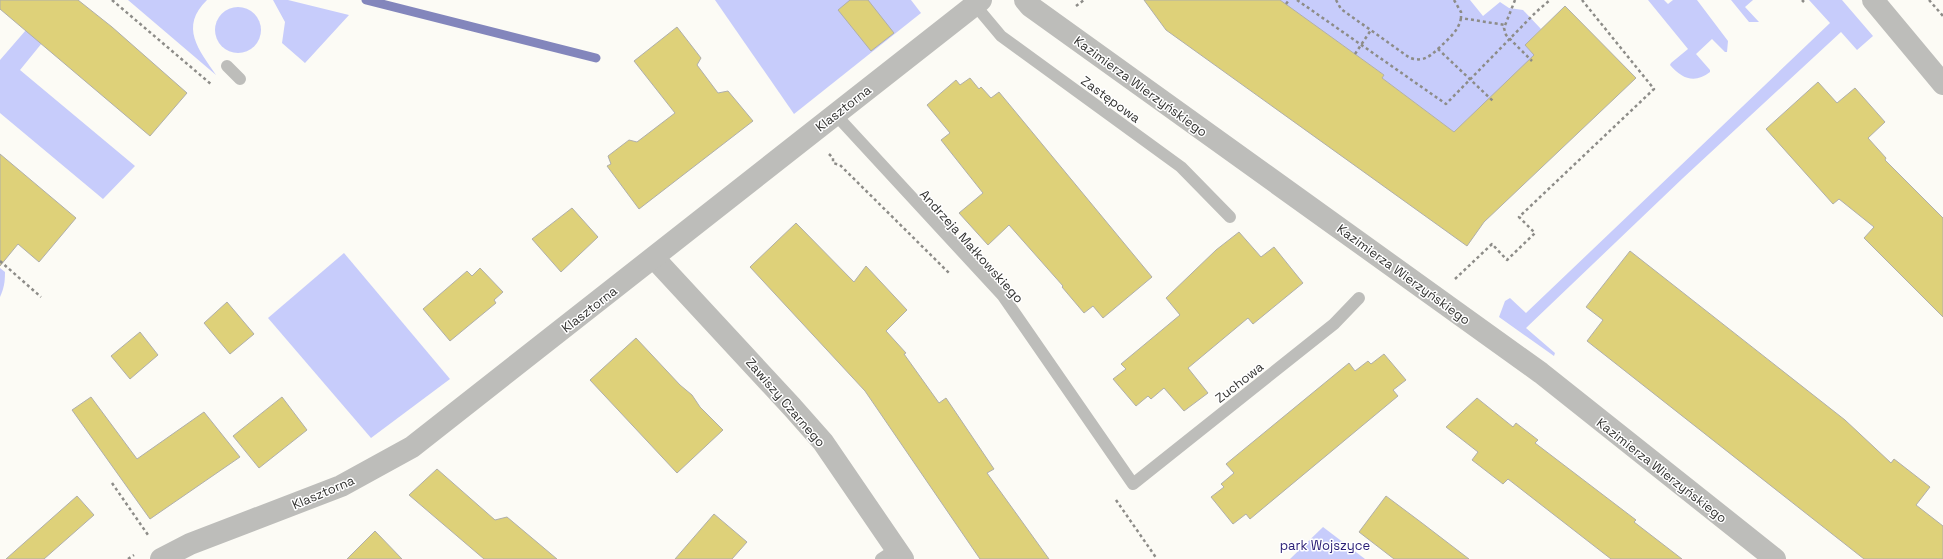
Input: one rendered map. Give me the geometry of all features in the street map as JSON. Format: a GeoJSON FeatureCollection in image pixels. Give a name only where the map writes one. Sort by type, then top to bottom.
{"type":"FeatureCollection","features":[{"type":"Feature","properties":{"kind":"street","name":"Kazimierza Wierzyńskiego"},"geometry":{"type":"LineString","coordinates":[[1025,0],[1030,6],[1106,62],[1541,373],[1775,559]]}},
{"type":"Feature","properties":{"kind":"street"},"geometry":{"type":"LineString","coordinates":[[1873,0],[1943,84]]}},
{"type":"Feature","properties":{"kind":"street","name":"Klasztorna"},"geometry":{"type":"LineString","coordinates":[[163,558],[193,551],[341,486],[412,447],[978,2]]}},
{"type":"Feature","properties":{"kind":"street","name":"Zawiszy Czarnego"},"geometry":{"type":"LineString","coordinates":[[654,258],[823,442],[893,556]]}},
{"type":"Feature","properties":{"kind":"lane","name":"Zastępowa"},"geometry":{"type":"LineString","coordinates":[[978,2],[1001,36],[1182,167],[1230,217]]}},
{"type":"Feature","properties":{"kind":"lane"},"geometry":{"type":"LineString","coordinates":[[227,66],[240,79]]}},
{"type":"Feature","properties":{"kind":"lane","name":"Andrzeja Małkowskiego"},"geometry":{"type":"LineString","coordinates":[[834,114],[1003,296],[1133,484]]}},
{"type":"Feature","properties":{"kind":"lane","name":"Zuchowa"},"geometry":{"type":"LineString","coordinates":[[1133,484],[1334,324],[1359,298]]}},
{"type":"Feature","properties":{"kind":"path"},"geometry":{"type":"LineString","coordinates":[[112,0],[213,86]]}},
{"type":"Feature","properties":{"kind":"path"},"geometry":{"type":"LineString","coordinates":[[1286,4],[1289,0]]}},
{"type":"Feature","properties":{"kind":"path"},"geometry":{"type":"LineString","coordinates":[[1296,0],[1446,104],[1510,38],[1550,0]]}},
{"type":"Feature","properties":{"kind":"path"},"geometry":{"type":"LineString","coordinates":[[1336,0],[1341,9],[1410,58],[1418,61],[1426,59],[1438,49],[1453,34],[1460,23],[1461,12],[1454,0]]}},
{"type":"Feature","properties":{"kind":"path"},"geometry":{"type":"LineString","coordinates":[[1515,0],[1505,25],[1506,35],[1532,61]]}},
{"type":"Feature","properties":{"kind":"path"},"geometry":{"type":"LineString","coordinates":[[1452,282],[1492,244],[1507,260],[1535,233],[1519,217],[1654,89],[1582,0]]}},
{"type":"Feature","properties":{"kind":"path"},"geometry":{"type":"LineString","coordinates":[[1929,0],[1943,16]]}},
{"type":"Feature","properties":{"kind":"path"},"geometry":{"type":"LineString","coordinates":[[1461,18],[1505,25]]}},
{"type":"Feature","properties":{"kind":"path"},"geometry":{"type":"LineString","coordinates":[[1355,54],[1371,30]]}},
{"type":"Feature","properties":{"kind":"path"},"geometry":{"type":"LineString","coordinates":[[1438,49],[1471,79],[1492,101]]}},
{"type":"Feature","properties":{"kind":"path"},"geometry":{"type":"LineString","coordinates":[[833,163],[840,165],[952,276]]}},
{"type":"Feature","properties":{"kind":"path"},"geometry":{"type":"LineString","coordinates":[[0,261],[41,297]]}},
{"type":"Feature","properties":{"kind":"path"},"geometry":{"type":"LineString","coordinates":[[112,482],[163,558]]}},
{"type":"Feature","properties":{"kind":"path"},"geometry":{"type":"LineString","coordinates":[[1112,495],[1157,559]]}},
{"type":"Feature","properties":{"kind":"green space"},"geometry":{"type":"Polygon","coordinates":[[[52,0],[77,0],[20,70],[135,166],[103,199],[0,113],[0,60],[52,0]]]}},
{"type":"Feature","properties":{"kind":"green space"},"geometry":{"type":"Polygon","coordinates":[[[128,0],[207,0],[199,10],[194,20],[193,29],[198,47],[203,57],[216,75],[128,0]]]}},
{"type":"Feature","properties":{"kind":"green space"},"geometry":{"type":"Polygon","coordinates":[[[273,0],[288,0],[349,15],[305,63],[282,43],[285,22],[273,0]]]}},
{"type":"Feature","properties":{"kind":"green space"},"geometry":{"type":"Polygon","coordinates":[[[715,0],[911,0],[921,13],[794,114],[715,0]]]}},
{"type":"Feature","properties":{"kind":"green space"},"geometry":{"type":"Polygon","coordinates":[[[1271,0],[1470,0],[1483,16],[1500,2],[1509,8],[1523,10],[1541,29],[1525,45],[1536,57],[1454,132],[1382,78],[1384,75],[1282,2],[1271,0]]]}},
{"type":"Feature","properties":{"kind":"green space"},"geometry":{"type":"Polygon","coordinates":[[[1648,0],[1664,0],[1668,4],[1673,0],[1697,0],[1728,41],[1727,52],[1725,52],[1712,39],[1696,54],[1710,70],[1710,72],[1704,76],[1694,79],[1684,77],[1670,65],[1688,49],[1648,0]]]}},
{"type":"Feature","properties":{"kind":"green space"},"geometry":{"type":"Polygon","coordinates":[[[1731,0],[1753,0],[1745,7],[1759,22],[1749,22],[1731,0]]]}},
{"type":"Feature","properties":{"kind":"green space"},"geometry":{"type":"Polygon","coordinates":[[[1809,0],[1842,0],[1873,36],[1857,50],[1841,32],[1683,178],[1526,328],[1555,353],[1554,356],[1499,317],[1505,301],[1510,298],[1526,313],[1830,23],[1809,0]]]}},
{"type":"Feature","properties":{"kind":"green space"},"geometry":{"type":"Polygon","coordinates":[[[234,7],[242,7],[251,11],[257,17],[261,30],[257,43],[251,49],[242,53],[234,53],[225,49],[219,43],[215,34],[215,26],[219,17],[225,11],[234,7]]]}},
{"type":"Feature","properties":{"kind":"green space"},"geometry":{"type":"Polygon","coordinates":[[[344,253],[450,379],[371,438],[268,318],[344,253]]]}},
{"type":"Feature","properties":{"kind":"green space"},"geometry":{"type":"Polygon","coordinates":[[[0,268],[5,272],[5,279],[0,297],[0,268]]]}},
{"type":"Feature","properties":{"kind":"green space","name":"park Wojszyce"},"geometry":{"type":"Polygon","coordinates":[[[1323,527],[1365,559],[1290,559],[1323,527]]]}},
{"type":"Feature","properties":{"kind":"building"},"geometry":{"type":"Polygon","coordinates":[[[0,0],[78,0],[112,27],[187,93],[150,136],[0,9],[0,0]]]}},
{"type":"Feature","properties":{"kind":"building"},"geometry":{"type":"Polygon","coordinates":[[[850,0],[868,0],[894,33],[871,51],[838,10],[850,0]]]}},
{"type":"Feature","properties":{"kind":"building"},"geometry":{"type":"Polygon","coordinates":[[[1144,0],[1280,0],[1384,75],[1382,78],[1454,132],[1534,55],[1525,45],[1565,6],[1636,78],[1484,222],[1467,246],[1166,30],[1144,0]]]}},
{"type":"Feature","properties":{"kind":"building"},"geometry":{"type":"Polygon","coordinates":[[[677,27],[701,58],[697,65],[718,93],[728,91],[753,121],[639,209],[607,166],[611,164],[608,156],[629,140],[637,142],[675,113],[634,61],[677,27]]]}},
{"type":"Feature","properties":{"kind":"building"},"geometry":{"type":"Polygon","coordinates":[[[970,78],[979,89],[981,87],[991,98],[999,92],[1152,277],[1103,318],[1093,306],[1084,313],[1062,287],[1063,286],[1009,225],[988,245],[959,213],[983,193],[941,140],[950,133],[927,105],[956,80],[960,85],[970,78]]]}},
{"type":"Feature","properties":{"kind":"building"},"geometry":{"type":"Polygon","coordinates":[[[1818,82],[1837,103],[1855,88],[1885,122],[1868,138],[1886,158],[1885,160],[1943,218],[1943,317],[1864,238],[1874,227],[1839,199],[1833,204],[1766,129],[1818,82]]]}},
{"type":"Feature","properties":{"kind":"building"},"geometry":{"type":"Polygon","coordinates":[[[0,154],[76,218],[39,262],[18,244],[0,266],[0,154]]]}},
{"type":"Feature","properties":{"kind":"building"},"geometry":{"type":"Polygon","coordinates":[[[572,208],[598,237],[561,272],[532,239],[572,208]]]}},
{"type":"Feature","properties":{"kind":"building"},"geometry":{"type":"Polygon","coordinates":[[[796,223],[854,282],[866,266],[907,310],[886,331],[906,353],[904,354],[939,403],[946,398],[994,469],[987,473],[1049,559],[980,559],[865,391],[750,267],[796,223]]]}},
{"type":"Feature","properties":{"kind":"building"},"geometry":{"type":"Polygon","coordinates":[[[1239,232],[1261,257],[1274,247],[1303,283],[1253,324],[1248,318],[1188,368],[1208,393],[1184,411],[1164,388],[1151,399],[1148,396],[1136,406],[1113,379],[1126,369],[1121,364],[1180,315],[1166,298],[1216,250],[1239,232]]]}},
{"type":"Feature","properties":{"kind":"building"},"geometry":{"type":"Polygon","coordinates":[[[1630,251],[1845,420],[1891,463],[1894,459],[1930,487],[1916,505],[1943,526],[1943,559],[1864,559],[1587,341],[1603,320],[1586,307],[1630,251]]]}},
{"type":"Feature","properties":{"kind":"building"},"geometry":{"type":"Polygon","coordinates":[[[480,268],[503,292],[494,300],[496,303],[450,341],[423,309],[467,271],[472,276],[480,268]]]}},
{"type":"Feature","properties":{"kind":"building"},"geometry":{"type":"Polygon","coordinates":[[[227,302],[254,334],[230,354],[204,323],[227,302]]]}},
{"type":"Feature","properties":{"kind":"building"},"geometry":{"type":"Polygon","coordinates":[[[140,332],[158,355],[130,379],[111,356],[140,332]]]}},
{"type":"Feature","properties":{"kind":"building"},"geometry":{"type":"Polygon","coordinates":[[[636,338],[680,385],[692,395],[700,407],[723,430],[677,473],[590,380],[636,338]]]}},
{"type":"Feature","properties":{"kind":"building"},"geometry":{"type":"Polygon","coordinates":[[[1384,354],[1406,380],[1393,390],[1398,396],[1250,519],[1246,514],[1233,524],[1211,497],[1224,487],[1221,484],[1234,473],[1226,464],[1349,363],[1355,371],[1368,361],[1371,364],[1384,354]]]}},
{"type":"Feature","properties":{"kind":"building"},"geometry":{"type":"Polygon","coordinates":[[[91,397],[137,459],[204,412],[240,457],[150,519],[72,410],[91,397]]]}},
{"type":"Feature","properties":{"kind":"building"},"geometry":{"type":"Polygon","coordinates":[[[282,397],[307,430],[259,468],[233,436],[282,397]]]}},
{"type":"Feature","properties":{"kind":"building"},"geometry":{"type":"Polygon","coordinates":[[[1477,398],[1513,427],[1516,423],[1538,440],[1535,443],[1636,520],[1634,522],[1682,559],[1611,559],[1508,479],[1503,484],[1472,460],[1478,452],[1446,427],[1477,398]]]}},
{"type":"Feature","properties":{"kind":"building"},"geometry":{"type":"Polygon","coordinates":[[[437,469],[495,520],[507,517],[557,559],[484,559],[409,495],[437,469]]]}},
{"type":"Feature","properties":{"kind":"building"},"geometry":{"type":"Polygon","coordinates":[[[77,496],[94,515],[44,559],[6,559],[77,496]]]}},
{"type":"Feature","properties":{"kind":"building"},"geometry":{"type":"Polygon","coordinates":[[[1386,496],[1469,559],[1394,559],[1359,532],[1386,496]]]}},
{"type":"Feature","properties":{"kind":"building"},"geometry":{"type":"Polygon","coordinates":[[[714,514],[747,542],[732,559],[675,559],[714,514]]]}},
{"type":"Feature","properties":{"kind":"building"},"geometry":{"type":"Polygon","coordinates":[[[375,531],[402,559],[347,559],[375,531]]]}},
{"type":"Feature","properties":{"kind":"waterway"},"geometry":{"type":"LineString","coordinates":[[366,0],[596,58]]}}]}
